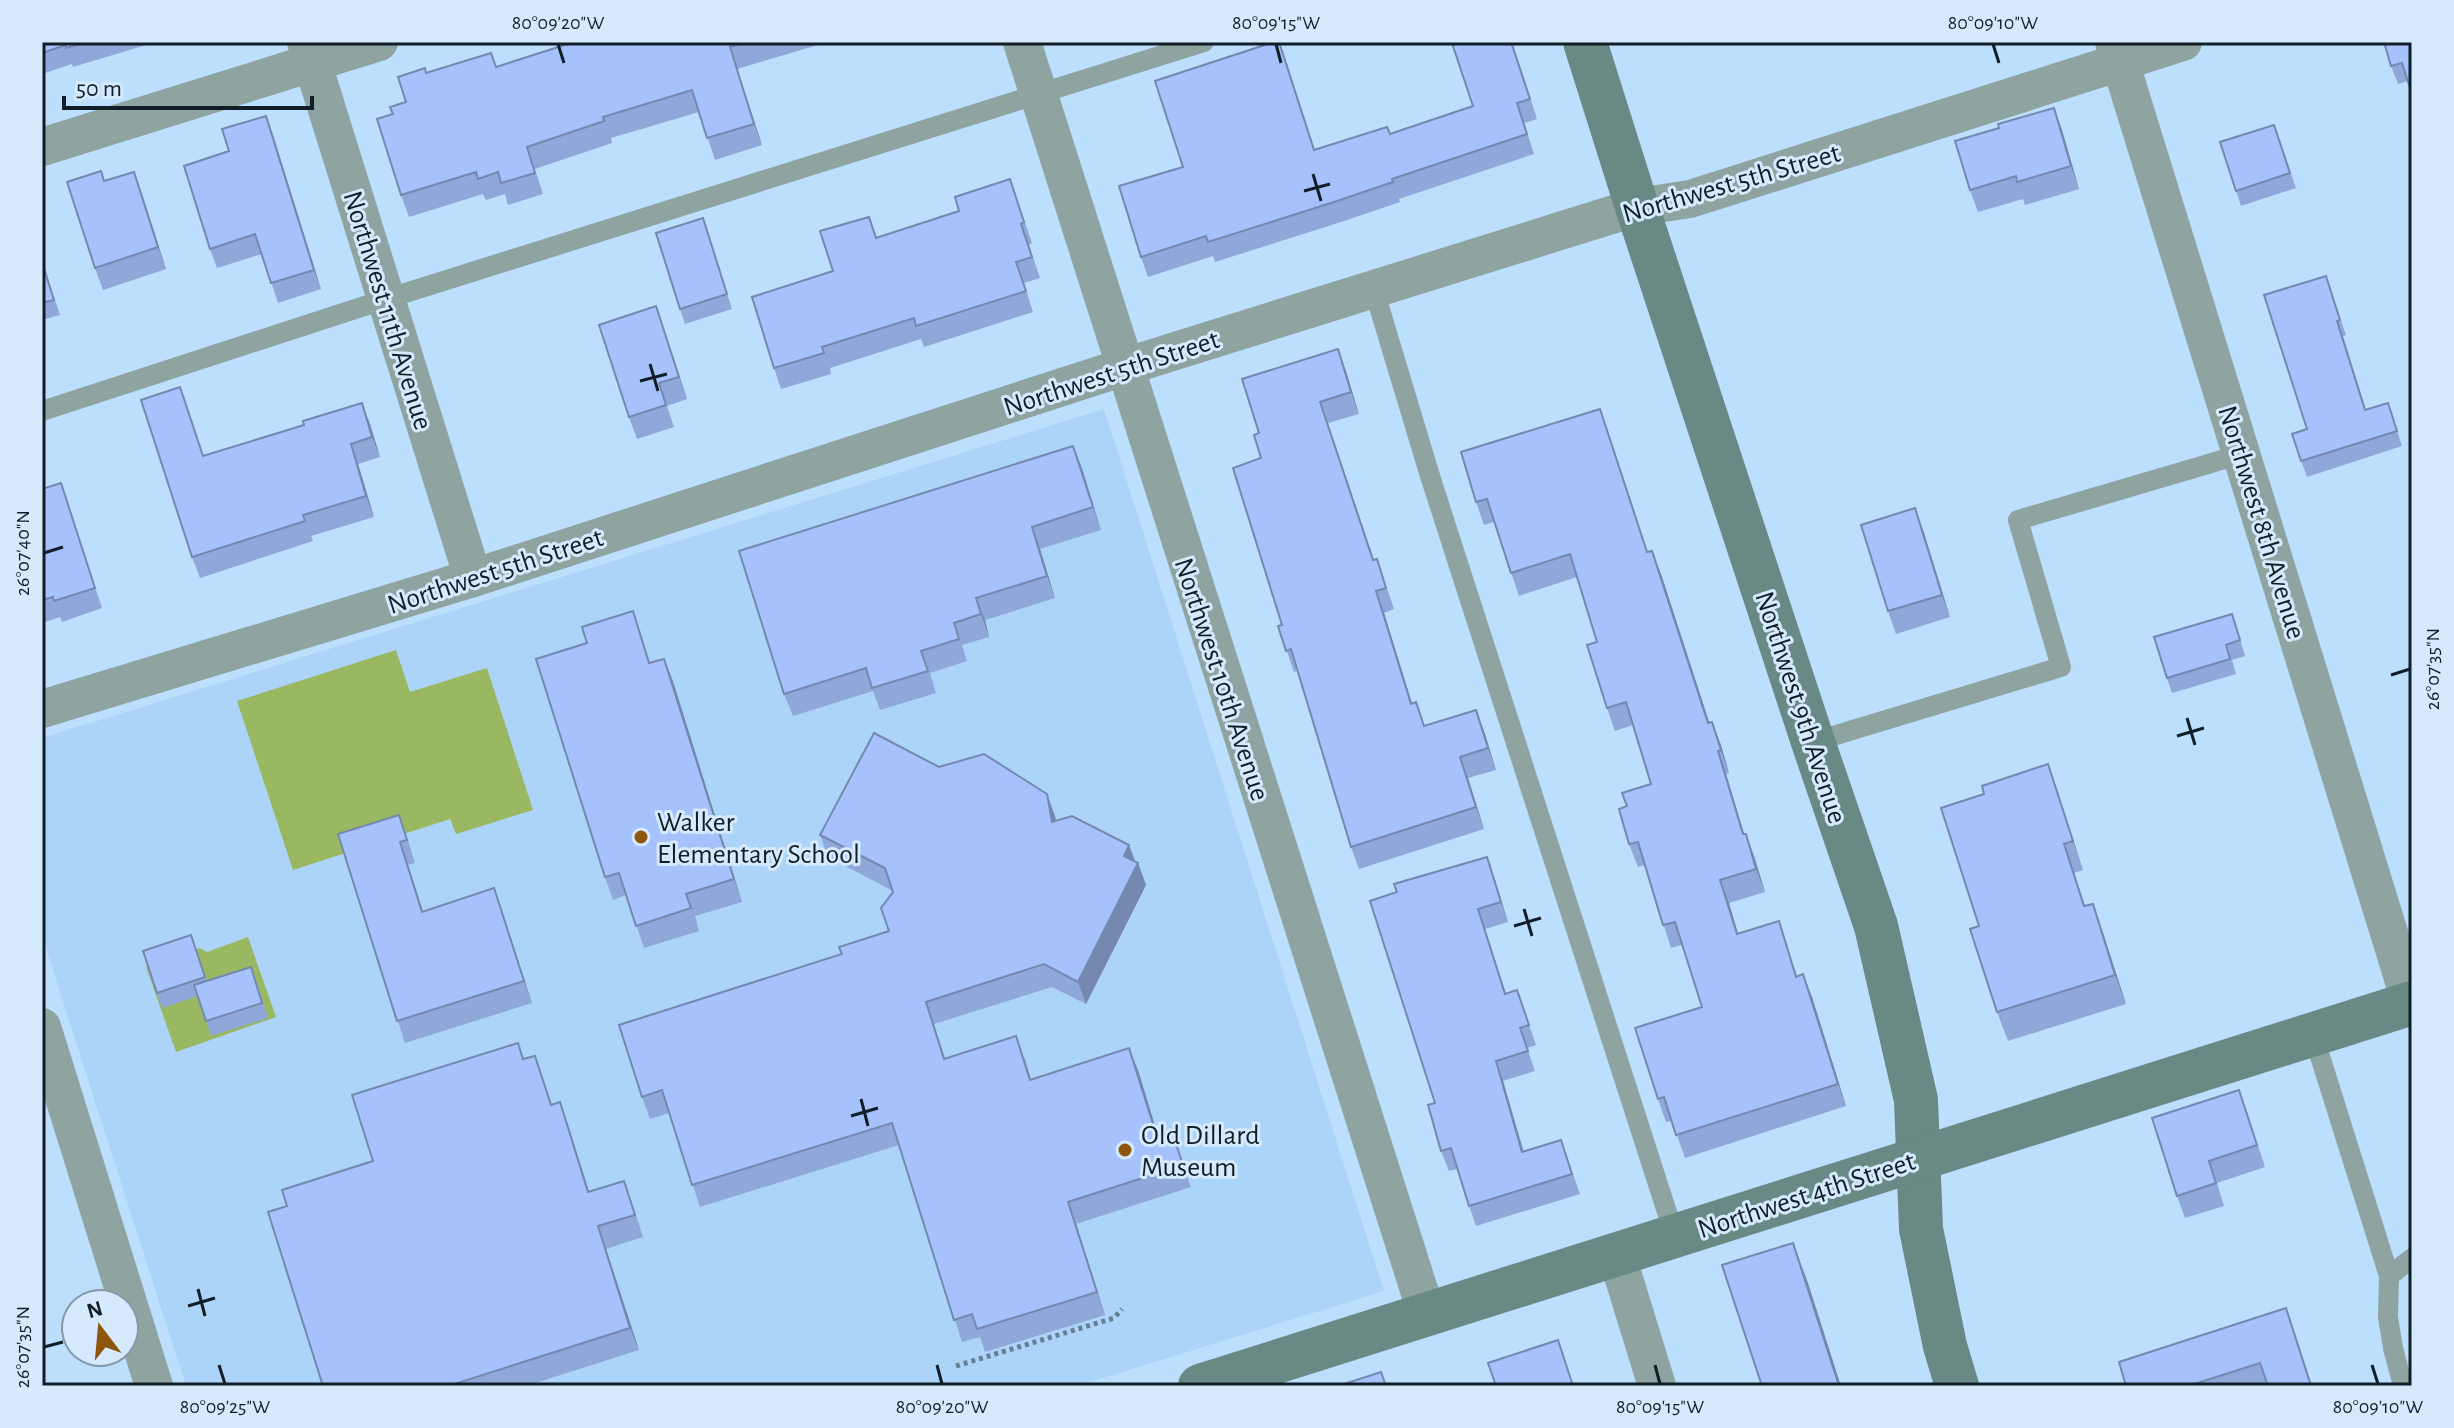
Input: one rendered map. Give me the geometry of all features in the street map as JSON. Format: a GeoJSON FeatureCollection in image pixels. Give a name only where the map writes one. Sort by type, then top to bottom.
{"type":"FeatureCollection","features":[{"type":"Feature","properties":{"kind":"main road","name":"Northwest 9th Avenue"},"geometry":{"type":"LineString","coordinates":[[1585,42],[1876,926],[1916,1100],[1921,1229],[1945,1346],[1957,1386]]}},
{"type":"Feature","properties":{"kind":"main road","name":"Northwest 4th Street"},"geometry":{"type":"LineString","coordinates":[[1200,1386],[2412,1004]]}},
{"type":"Feature","properties":{"kind":"street"},"geometry":{"type":"LineString","coordinates":[[42,147],[309,52],[379,42]]}},
{"type":"Feature","properties":{"kind":"street","name":"Northwest 10th Avenue"},"geometry":{"type":"LineString","coordinates":[[1022,42],[1427,1315]]}},
{"type":"Feature","properties":{"kind":"street","name":"Northwest 5th Street"},"geometry":{"type":"LineString","coordinates":[[42,709],[473,578],[1124,367],[1637,207],[1690,199],[2118,52],[2183,42]]}},
{"type":"Feature","properties":{"kind":"street","name":"Northwest 11th Avenue"},"geometry":{"type":"LineString","coordinates":[[309,52],[473,578]]}},
{"type":"Feature","properties":{"kind":"street","name":"Northwest 8th Avenue"},"geometry":{"type":"LineString","coordinates":[[2118,52],[2412,1004]]}},
{"type":"Feature","properties":{"kind":"street"},"geometry":{"type":"LineString","coordinates":[[42,1027],[154,1386]]}},
{"type":"Feature","properties":{"kind":"street"},"geometry":{"type":"LineString","coordinates":[[1617,1256],[1657,1386]]}},
{"type":"Feature","properties":{"kind":"lane"},"geometry":{"type":"LineString","coordinates":[[42,411],[386,299],[1204,42]]}},
{"type":"Feature","properties":{"kind":"lane"},"geometry":{"type":"LineString","coordinates":[[1374,290],[1430,476],[1675,1237]]}},
{"type":"Feature","properties":{"kind":"lane"},"geometry":{"type":"LineString","coordinates":[[1813,742],[2061,667],[2018,520],[2242,454]]}},
{"type":"Feature","properties":{"kind":"lane"},"geometry":{"type":"LineString","coordinates":[[2313,1034],[2389,1276],[2388,1317],[2403,1386]]}},
{"type":"Feature","properties":{"kind":"lane"},"geometry":{"type":"LineString","coordinates":[[2389,1276],[2412,1258]]}},
{"type":"Feature","properties":{"kind":"path"},"geometry":{"type":"LineString","coordinates":[[956,1366],[1114,1318],[1122,1309]]}},
{"type":"Feature","properties":{"kind":"shaded area","name":"Walker Elementary School"},"geometry":{"type":"Polygon","coordinates":[[[1104,409],[1384,1291],[1077,1386],[186,1386],[42,936],[42,738],[1104,409]]]}},
{"type":"Feature","properties":{"kind":"green space"},"geometry":{"type":"Polygon","coordinates":[[[396,650],[410,692],[487,668],[533,810],[456,834],[450,819],[293,870],[237,701],[396,650]]]}},
{"type":"Feature","properties":{"kind":"green space"},"geometry":{"type":"Polygon","coordinates":[[[248,937],[276,1017],[176,1052],[146,967],[200,948],[207,952],[248,937]]]}},
{"type":"Feature","properties":{"kind":"building"},"geometry":{"type":"Polygon","coordinates":[[[42,42],[88,42],[42,53],[42,42]]]}},
{"type":"Feature","properties":{"kind":"building"},"geometry":{"type":"Polygon","coordinates":[[[574,42],[747,42],[730,47],[754,124],[707,138],[692,90],[603,117],[604,121],[527,147],[535,173],[501,183],[498,172],[478,179],[476,172],[401,195],[377,119],[393,114],[390,107],[406,102],[398,77],[425,68],[426,73],[491,53],[496,67],[574,42]]]}},
{"type":"Feature","properties":{"kind":"building"},"geometry":{"type":"Polygon","coordinates":[[[1279,42],[1314,150],[1387,127],[1390,134],[1473,106],[1454,42],[1511,42],[1530,99],[1517,103],[1527,134],[1331,203],[1208,242],[1206,236],[1141,257],[1119,186],[1183,167],[1155,81],[1279,42]]]}},
{"type":"Feature","properties":{"kind":"building"},"geometry":{"type":"Polygon","coordinates":[[[2384,42],[2412,42],[2412,94],[2402,63],[2391,66],[2384,42]]]}},
{"type":"Feature","properties":{"kind":"building"},"geometry":{"type":"Polygon","coordinates":[[[2054,108],[2071,166],[2017,182],[2016,176],[1970,190],[1955,141],[1999,128],[1998,124],[2054,108]]]}},
{"type":"Feature","properties":{"kind":"building"},"geometry":{"type":"Polygon","coordinates":[[[266,116],[314,270],[271,283],[255,234],[210,249],[184,166],[229,151],[222,129],[266,116]]]}},
{"type":"Feature","properties":{"kind":"building"},"geometry":{"type":"Polygon","coordinates":[[[2274,125],[2290,173],[2236,191],[2220,142],[2274,125]]]}},
{"type":"Feature","properties":{"kind":"building"},"geometry":{"type":"Polygon","coordinates":[[[101,171],[104,181],[134,172],[158,247],[95,268],[67,182],[101,171]]]}},
{"type":"Feature","properties":{"kind":"building"},"geometry":{"type":"Polygon","coordinates":[[[1010,179],[1032,257],[1016,262],[1026,291],[916,326],[914,318],[822,347],[824,353],[774,368],[752,297],[833,271],[820,231],[869,217],[876,238],[959,211],[955,197],[1010,179]]]}},
{"type":"Feature","properties":{"kind":"building"},"geometry":{"type":"Polygon","coordinates":[[[703,218],[727,294],[680,309],[656,233],[703,218]]]}},
{"type":"Feature","properties":{"kind":"building"},"geometry":{"type":"Polygon","coordinates":[[[42,262],[54,300],[42,303],[42,262]]]}},
{"type":"Feature","properties":{"kind":"building"},"geometry":{"type":"Polygon","coordinates":[[[2326,276],[2365,410],[2388,403],[2397,431],[2301,461],[2292,434],[2307,429],[2264,295],[2326,276]]]}},
{"type":"Feature","properties":{"kind":"building"},"geometry":{"type":"Polygon","coordinates":[[[656,306],[679,377],[659,383],[666,405],[629,417],[599,325],[656,306]]]}},
{"type":"Feature","properties":{"kind":"building"},"geometry":{"type":"Polygon","coordinates":[[[1338,349],[1351,392],[1320,402],[1373,560],[1377,559],[1386,588],[1376,591],[1411,704],[1416,702],[1424,726],[1476,710],[1488,748],[1460,757],[1476,807],[1351,847],[1291,649],[1286,651],[1278,626],[1282,625],[1233,468],[1261,458],[1254,435],[1259,433],[1242,379],[1338,349]]]}},
{"type":"Feature","properties":{"kind":"building"},"geometry":{"type":"Polygon","coordinates":[[[180,387],[203,456],[304,425],[303,421],[362,403],[372,437],[351,444],[366,496],[303,515],[305,521],[192,557],[141,400],[180,387]]]}},
{"type":"Feature","properties":{"kind":"building"},"geometry":{"type":"Polygon","coordinates":[[[1600,409],[1647,552],[1652,551],[1708,723],[1712,722],[1721,750],[1718,751],[1756,869],[1720,880],[1737,934],[1779,921],[1796,977],[1803,974],[1838,1084],[1676,1135],[1664,1097],[1658,1099],[1635,1028],[1702,1007],[1675,922],[1663,925],[1638,842],[1629,844],[1619,809],[1627,806],[1622,793],[1651,784],[1626,702],[1607,708],[1587,645],[1597,642],[1570,554],[1511,573],[1487,499],[1476,502],[1461,452],[1600,409]]]}},
{"type":"Feature","properties":{"kind":"building"},"geometry":{"type":"Polygon","coordinates":[[[1073,446],[1093,507],[1032,527],[1047,576],[976,598],[981,614],[954,623],[959,639],[921,651],[928,671],[872,688],[866,668],[784,694],[739,551],[1073,446]]]}},
{"type":"Feature","properties":{"kind":"building"},"geometry":{"type":"Polygon","coordinates":[[[61,483],[95,588],[54,601],[53,597],[42,600],[42,489],[61,483]]]}},
{"type":"Feature","properties":{"kind":"building"},"geometry":{"type":"Polygon","coordinates":[[[1915,508],[1942,595],[1888,611],[1861,525],[1915,508]]]}},
{"type":"Feature","properties":{"kind":"building"},"geometry":{"type":"Polygon","coordinates":[[[633,611],[649,663],[664,659],[734,879],[686,894],[691,908],[636,926],[619,873],[605,877],[536,659],[587,643],[582,627],[633,611]]]}},
{"type":"Feature","properties":{"kind":"building"},"geometry":{"type":"Polygon","coordinates":[[[2232,614],[2240,640],[2226,645],[2230,659],[2167,678],[2154,637],[2232,614]]]}},
{"type":"Feature","properties":{"kind":"building"},"geometry":{"type":"Polygon","coordinates":[[[874,733],[939,767],[984,754],[1047,794],[1052,822],[1072,816],[1129,845],[1124,856],[1138,863],[1078,982],[1044,964],[926,1002],[944,1059],[1016,1036],[1030,1080],[1129,1048],[1158,1140],[1173,1135],[1183,1165],[1068,1202],[1097,1292],[977,1329],[972,1314],[954,1320],[892,1123],[692,1185],[662,1090],[642,1097],[619,1025],[842,954],[839,947],[889,931],[881,908],[893,892],[885,868],[820,835],[874,733]]]}},
{"type":"Feature","properties":{"kind":"building"},"geometry":{"type":"Polygon","coordinates":[[[2048,764],[2073,841],[2064,844],[2084,906],[2093,904],[2115,975],[1997,1012],[1970,929],[1979,926],[1941,808],[1984,794],[1982,786],[2048,764]]]}},
{"type":"Feature","properties":{"kind":"building"},"geometry":{"type":"Polygon","coordinates":[[[399,815],[407,840],[400,842],[422,912],[494,888],[524,981],[397,1021],[338,834],[399,815]]]}},
{"type":"Feature","properties":{"kind":"building"},"geometry":{"type":"Polygon","coordinates":[[[1487,857],[1501,902],[1478,909],[1505,994],[1517,990],[1529,1025],[1520,1028],[1528,1051],[1496,1061],[1522,1152],[1561,1140],[1572,1174],[1469,1206],[1451,1148],[1441,1151],[1428,1105],[1435,1103],[1370,901],[1397,892],[1394,884],[1487,857]]]}},
{"type":"Feature","properties":{"kind":"building"},"geometry":{"type":"Polygon","coordinates":[[[191,935],[205,977],[157,993],[143,951],[191,935]]]}},
{"type":"Feature","properties":{"kind":"building"},"geometry":{"type":"Polygon","coordinates":[[[251,967],[262,1003],[206,1021],[194,985],[251,967]]]}},
{"type":"Feature","properties":{"kind":"building"},"geometry":{"type":"Polygon","coordinates":[[[518,1043],[523,1059],[535,1056],[551,1105],[560,1102],[588,1192],[624,1181],[635,1215],[598,1226],[630,1328],[448,1386],[323,1386],[268,1212],[287,1206],[282,1190],[373,1161],[352,1095],[518,1043]]]}},
{"type":"Feature","properties":{"kind":"building"},"geometry":{"type":"Polygon","coordinates":[[[2239,1090],[2257,1145],[2209,1161],[2216,1183],[2177,1196],[2152,1118],[2239,1090]]]}},
{"type":"Feature","properties":{"kind":"building"},"geometry":{"type":"Polygon","coordinates":[[[1793,1243],[1839,1386],[1762,1386],[1722,1265],[1793,1243]]]}},
{"type":"Feature","properties":{"kind":"building"},"geometry":{"type":"Polygon","coordinates":[[[2286,1308],[2311,1386],[2268,1386],[2260,1363],[2188,1386],[2126,1386],[2119,1362],[2286,1308]]]}},
{"type":"Feature","properties":{"kind":"building"},"geometry":{"type":"Polygon","coordinates":[[[1558,1340],[1573,1386],[1496,1386],[1488,1363],[1558,1340]]]}},
{"type":"Feature","properties":{"kind":"building"},"geometry":{"type":"Polygon","coordinates":[[[1381,1372],[1386,1386],[1338,1386],[1381,1372]]]}},
{"type":"Feature","properties":{"kind":"place","name":"Walker Elementary School"},"geometry":{"type":"Point","coordinates":[641,837]}},
{"type":"Feature","properties":{"kind":"place","name":"Old Dillard Museum"},"geometry":{"type":"Point","coordinates":[1125,1150]}}]}
